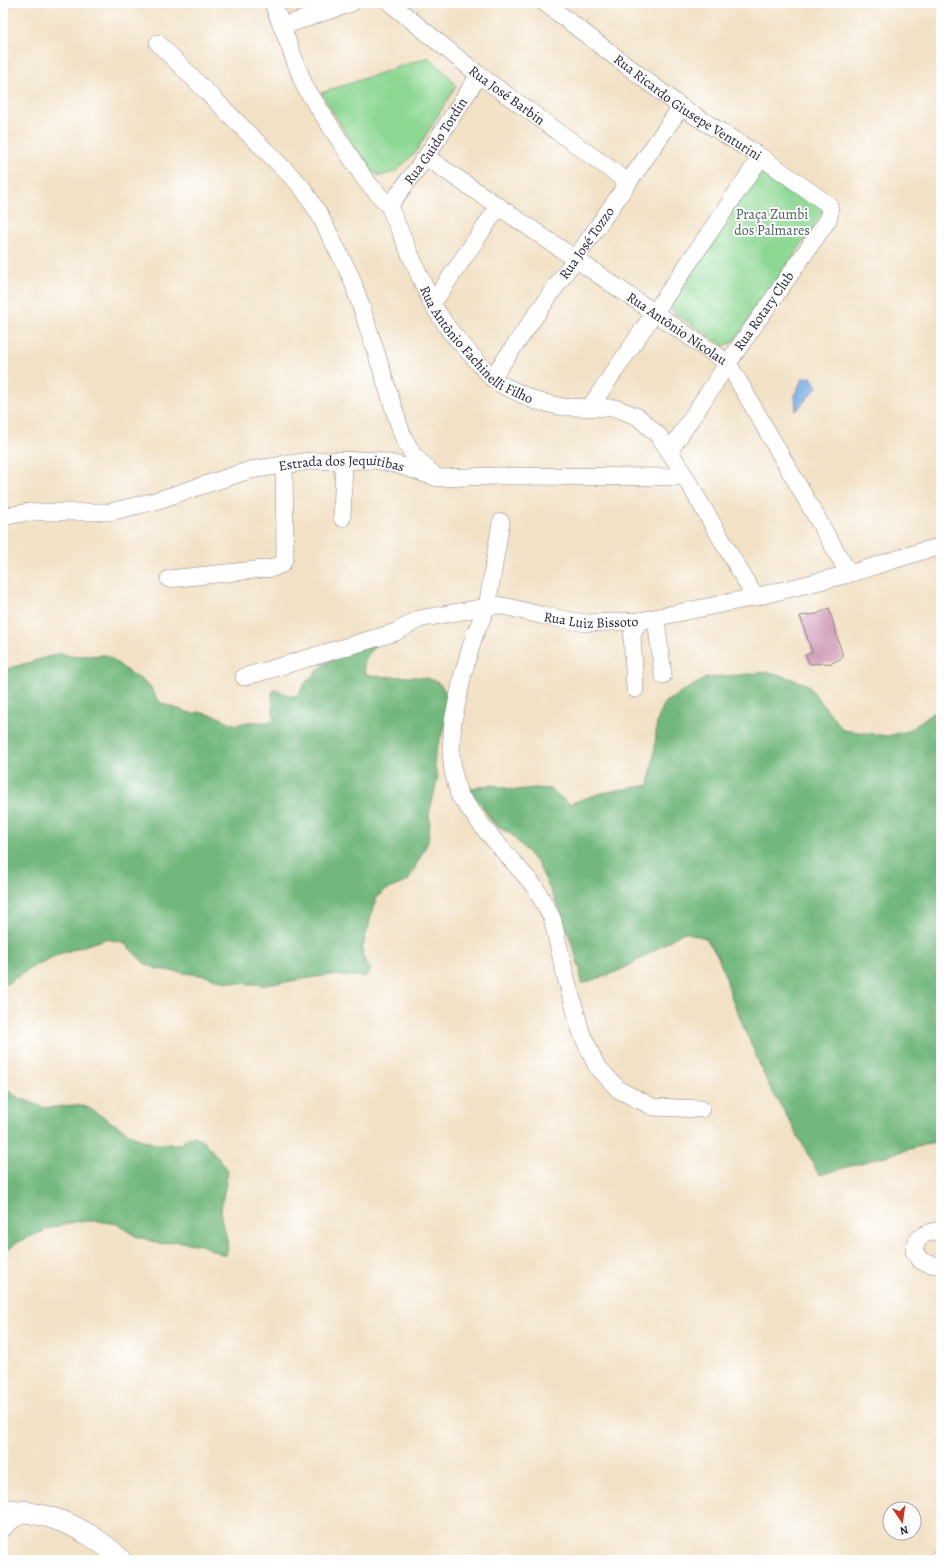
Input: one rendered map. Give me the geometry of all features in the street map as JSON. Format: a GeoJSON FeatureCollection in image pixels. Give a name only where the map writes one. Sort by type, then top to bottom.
{"type":"FeatureCollection","features":[{"type":"Feature","properties":{"kind":"main road"},"geometry":{"type":"LineString","coordinates":[[3,1509],[25,1511],[55,1519],[87,1533],[121,1560]]}},
{"type":"Feature","properties":{"kind":"main road"},"geometry":{"type":"LineString","coordinates":[[3,1526],[13,1517],[25,1511]]}},
{"type":"Feature","properties":{"kind":"street","name":"Rua Antônio Fachinelli Filho"},"geometry":{"type":"LineString","coordinates":[[273,3],[305,87],[366,181],[389,206],[432,304],[450,331],[492,378],[500,384],[536,401],[563,407],[616,408],[638,418],[659,436],[755,597]]}},
{"type":"Feature","properties":{"kind":"street"},"geometry":{"type":"LineString","coordinates":[[283,26],[352,3]]}},
{"type":"Feature","properties":{"kind":"street","name":"Rua José Barbin"},"geometry":{"type":"LineString","coordinates":[[390,3],[479,75],[628,182]]}},
{"type":"Feature","properties":{"kind":"street","name":"Rua Ricardo Giusepe Venturini"},"geometry":{"type":"LineString","coordinates":[[545,3],[681,107],[761,157],[829,205],[830,210]]}},
{"type":"Feature","properties":{"kind":"street"},"geometry":{"type":"LineString","coordinates":[[158,43],[301,186],[319,214],[350,277],[363,312],[402,434],[414,455],[438,478]]}},
{"type":"Feature","properties":{"kind":"street","name":"Rua Guido Tordin"},"geometry":{"type":"LineString","coordinates":[[389,206],[426,157],[479,75]]}},
{"type":"Feature","properties":{"kind":"street","name":"Rua José Tozzo"},"geometry":{"type":"LineString","coordinates":[[492,378],[681,107]]}},
{"type":"Feature","properties":{"kind":"street","name":"Rua Antônio Nicolau"},"geometry":{"type":"LineString","coordinates":[[426,157],[728,363],[849,574]]}},
{"type":"Feature","properties":{"kind":"street"},"geometry":{"type":"LineString","coordinates":[[590,407],[761,157]]}},
{"type":"Feature","properties":{"kind":"street"},"geometry":{"type":"LineString","coordinates":[[432,304],[499,206]]}},
{"type":"Feature","properties":{"kind":"street","name":"Rua Rotary Club"},"geometry":{"type":"LineString","coordinates":[[669,452],[728,363],[828,220],[830,210]]}},
{"type":"Feature","properties":{"kind":"street","name":"Estrada dos Jequitibas"},"geometry":{"type":"LineString","coordinates":[[3,517],[28,512],[110,512],[155,501],[250,470],[310,460],[375,460],[398,465],[438,478],[496,476],[685,478]]}},
{"type":"Feature","properties":{"kind":"street"},"geometry":{"type":"LineString","coordinates":[[342,518],[344,461]]}},
{"type":"Feature","properties":{"kind":"street"},"geometry":{"type":"LineString","coordinates":[[169,579],[273,568],[282,564],[285,557],[284,464]]}},
{"type":"Feature","properties":{"kind":"street"},"geometry":{"type":"LineString","coordinates":[[501,522],[486,607],[474,636],[463,674],[454,721],[451,752],[453,771],[459,795],[487,832],[535,887],[552,918],[565,974],[581,1032],[596,1065],[618,1090],[653,1107],[701,1109]]}},
{"type":"Feature","properties":{"kind":"street","name":"Rua Luiz Bissoto"},"geometry":{"type":"LineString","coordinates":[[244,677],[396,632],[419,619],[497,605],[544,616],[585,623],[639,621],[755,597],[849,574],[941,546]]}},
{"type":"Feature","properties":{"kind":"street"},"geometry":{"type":"LineString","coordinates":[[656,618],[663,675]]}},
{"type":"Feature","properties":{"kind":"street"},"geometry":{"type":"LineString","coordinates":[[635,689],[632,635],[639,621]]}},
{"type":"Feature","properties":{"kind":"street"},"geometry":{"type":"LineString","coordinates":[[941,1230],[924,1233],[916,1242],[914,1251],[921,1261],[934,1265],[941,1265]]}},
{"type":"Feature","properties":{"kind":"green space"},"geometry":{"type":"Polygon","coordinates":[[[428,57],[448,75],[456,86],[415,153],[395,172],[380,176],[368,170],[321,93],[428,57]]]}},
{"type":"Feature","properties":{"kind":"green space","name":"Praça Zumbi dos Palmares"},"geometry":{"type":"Polygon","coordinates":[[[761,173],[774,175],[821,207],[823,214],[733,342],[724,346],[673,312],[670,307],[671,303],[753,179],[761,173]]]}},
{"type":"Feature","properties":{"kind":"green space"},"geometry":{"type":"Polygon","coordinates":[[[385,634],[367,658],[364,668],[366,674],[374,676],[420,677],[435,681],[441,685],[445,691],[449,705],[448,716],[435,756],[435,767],[438,777],[429,814],[430,821],[428,842],[408,881],[384,891],[376,898],[362,950],[363,958],[371,971],[365,977],[330,975],[264,985],[226,982],[206,976],[157,969],[144,963],[123,942],[105,939],[59,954],[36,965],[3,986],[3,670],[61,653],[70,656],[107,655],[126,670],[148,684],[159,701],[163,704],[194,714],[198,712],[216,716],[236,725],[247,722],[274,722],[272,694],[274,689],[291,696],[298,695],[305,683],[319,669],[354,642],[385,634]]]}},
{"type":"Feature","properties":{"kind":"green space"},"geometry":{"type":"Polygon","coordinates":[[[770,672],[807,684],[843,730],[887,736],[908,731],[941,707],[941,1140],[819,1175],[768,1084],[733,1002],[718,957],[706,938],[684,932],[623,969],[582,984],[580,969],[563,917],[538,864],[512,835],[492,822],[481,804],[466,789],[493,785],[514,790],[536,788],[550,789],[569,804],[601,793],[649,785],[657,722],[665,702],[706,678],[770,672]]]}},
{"type":"Feature","properties":{"kind":"green space"},"geometry":{"type":"Polygon","coordinates":[[[3,1087],[17,1097],[45,1108],[74,1105],[87,1107],[139,1139],[155,1144],[180,1144],[192,1135],[204,1141],[228,1170],[221,1212],[228,1247],[225,1256],[201,1245],[175,1241],[162,1244],[135,1236],[117,1224],[97,1221],[79,1221],[53,1227],[15,1243],[12,1247],[3,1252],[3,1087]]]}},
{"type":"Feature","properties":{"kind":"water"},"geometry":{"type":"Polygon","coordinates":[[[811,377],[817,387],[796,411],[795,394],[803,378],[811,377]]]}},
{"type":"Feature","properties":{"kind":"building"},"geometry":{"type":"Polygon","coordinates":[[[829,608],[843,657],[832,663],[810,664],[805,655],[812,652],[800,616],[817,614],[829,608]]]}}]}
